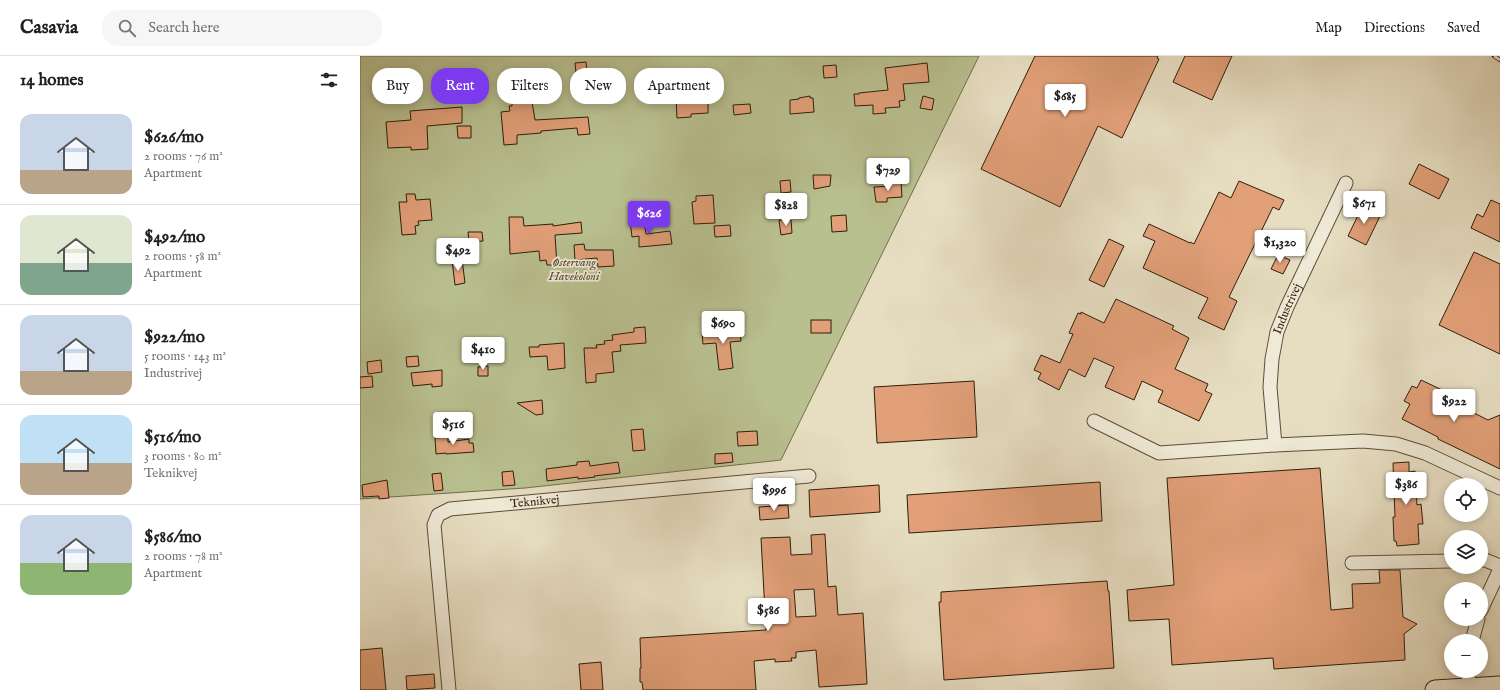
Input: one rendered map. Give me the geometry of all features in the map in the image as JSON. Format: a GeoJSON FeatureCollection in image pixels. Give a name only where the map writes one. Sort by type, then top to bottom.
{"type":"FeatureCollection","features":[{"type":"Feature","properties":{"kind":"street","name":"Industrivej"},"geometry":{"type":"LineString","coordinates":[[1275,445],[1270,387],[1272,359],[1278,332],[1287,307],[1346,183]]}},
{"type":"Feature","properties":{"kind":"street"},"geometry":{"type":"LineString","coordinates":[[1094,421],[1159,453],[1363,441],[1396,444],[1425,452],[1500,488]]}},
{"type":"Feature","properties":{"kind":"street","name":"Teknikvej"},"geometry":{"type":"LineString","coordinates":[[449,690],[434,525],[438,515],[450,509],[809,476]]}},
{"type":"Feature","properties":{"kind":"street"},"geometry":{"type":"LineString","coordinates":[[1352,563],[1444,561]]}},
{"type":"Feature","properties":{"kind":"street"},"geometry":{"type":"LineString","coordinates":[[1488,561],[1500,566]]}},
{"type":"Feature","properties":{"kind":"street"},"geometry":{"type":"LineString","coordinates":[[1488,595],[1500,570]]}},
{"type":"Feature","properties":{"kind":"street"},"geometry":{"type":"LineString","coordinates":[[1435,690],[1468,679],[1500,686]]}},
{"type":"Feature","properties":{"kind":"green space","name":"Østervang Havekoloni"},"geometry":{"type":"Polygon","coordinates":[[[360,56],[979,56],[781,460],[525,488],[360,499],[360,56]]]}},
{"type":"Feature","properties":{"kind":"building"},"geometry":{"type":"Polygon","coordinates":[[[1035,56],[1158,56],[1157,58],[1159,59],[1122,138],[1098,126],[1060,207],[981,169],[1035,56]]]}},
{"type":"Feature","properties":{"kind":"building"},"geometry":{"type":"Polygon","coordinates":[[[1185,56],[1232,56],[1212,100],[1173,82],[1185,56]]]}},
{"type":"Feature","properties":{"kind":"building"},"geometry":{"type":"Polygon","coordinates":[[[586,62],[587,68],[576,68],[575,63],[586,62]]]}},
{"type":"Feature","properties":{"kind":"building"},"geometry":{"type":"Polygon","coordinates":[[[927,63],[929,82],[903,84],[905,100],[899,101],[900,107],[885,108],[886,113],[873,114],[873,105],[855,106],[854,94],[888,90],[885,68],[927,63]]]}},
{"type":"Feature","properties":{"kind":"building"},"geometry":{"type":"Polygon","coordinates":[[[836,65],[837,77],[824,78],[823,66],[836,65]]]}},
{"type":"Feature","properties":{"kind":"building"},"geometry":{"type":"Polygon","coordinates":[[[810,96],[810,98],[813,98],[814,112],[790,114],[790,100],[810,96]]]}},
{"type":"Feature","properties":{"kind":"building"},"geometry":{"type":"Polygon","coordinates":[[[923,96],[934,99],[932,110],[920,108],[923,96]]]}},
{"type":"Feature","properties":{"kind":"building"},"geometry":{"type":"Polygon","coordinates":[[[512,104],[532,104],[535,120],[588,117],[590,134],[578,135],[577,128],[541,131],[541,133],[517,135],[517,144],[504,145],[501,112],[510,111],[509,106],[512,106],[512,104]]]}},
{"type":"Feature","properties":{"kind":"building"},"geometry":{"type":"Polygon","coordinates":[[[676,104],[708,104],[708,113],[691,114],[691,117],[677,118],[676,104]]]}},
{"type":"Feature","properties":{"kind":"building"},"geometry":{"type":"Polygon","coordinates":[[[750,104],[751,113],[734,115],[733,105],[750,104]]]}},
{"type":"Feature","properties":{"kind":"building"},"geometry":{"type":"Polygon","coordinates":[[[462,107],[462,123],[427,126],[428,149],[411,150],[411,147],[388,148],[386,122],[411,120],[410,111],[462,107]]]}},
{"type":"Feature","properties":{"kind":"building"},"geometry":{"type":"Polygon","coordinates":[[[457,126],[471,126],[471,138],[458,138],[457,126]]]}},
{"type":"Feature","properties":{"kind":"building"},"geometry":{"type":"Polygon","coordinates":[[[1419,164],[1449,179],[1439,199],[1409,184],[1419,164]]]}},
{"type":"Feature","properties":{"kind":"building"},"geometry":{"type":"Polygon","coordinates":[[[813,175],[831,175],[830,186],[814,189],[813,175]]]}},
{"type":"Feature","properties":{"kind":"building"},"geometry":{"type":"Polygon","coordinates":[[[790,180],[791,192],[781,193],[780,181],[790,180]]]}},
{"type":"Feature","properties":{"kind":"building"},"geometry":{"type":"Polygon","coordinates":[[[890,181],[901,181],[902,197],[887,198],[887,202],[876,202],[874,187],[891,186],[890,181]]]}},
{"type":"Feature","properties":{"kind":"building"},"geometry":{"type":"Polygon","coordinates":[[[1239,181],[1284,200],[1279,210],[1273,207],[1229,297],[1237,301],[1224,330],[1198,318],[1208,298],[1143,268],[1155,241],[1143,236],[1149,224],[1194,244],[1219,192],[1231,198],[1239,181]]]}},
{"type":"Feature","properties":{"kind":"building"},"geometry":{"type":"Polygon","coordinates":[[[406,194],[415,194],[416,200],[430,199],[432,220],[418,221],[419,225],[415,226],[416,234],[402,235],[399,202],[407,202],[406,194]]]}},
{"type":"Feature","properties":{"kind":"building"},"geometry":{"type":"Polygon","coordinates":[[[713,195],[715,223],[694,224],[692,202],[696,201],[696,196],[713,195]]]}},
{"type":"Feature","properties":{"kind":"building"},"geometry":{"type":"Polygon","coordinates":[[[1491,200],[1500,204],[1500,242],[1471,228],[1477,214],[1483,217],[1491,200]]]}},
{"type":"Feature","properties":{"kind":"building"},"geometry":{"type":"Polygon","coordinates":[[[1363,205],[1381,214],[1366,245],[1348,236],[1363,205]]]}},
{"type":"Feature","properties":{"kind":"building"},"geometry":{"type":"Polygon","coordinates":[[[846,215],[847,231],[832,232],[831,216],[846,215]]]}},
{"type":"Feature","properties":{"kind":"building"},"geometry":{"type":"Polygon","coordinates":[[[509,217],[523,217],[524,226],[553,224],[553,226],[581,222],[582,233],[555,235],[557,265],[547,265],[546,260],[540,261],[539,251],[510,254],[509,217]]]}},
{"type":"Feature","properties":{"kind":"building"},"geometry":{"type":"Polygon","coordinates":[[[644,220],[646,234],[670,231],[672,244],[639,247],[639,236],[632,237],[630,221],[644,220]]]}},
{"type":"Feature","properties":{"kind":"building"},"geometry":{"type":"Polygon","coordinates":[[[779,220],[791,220],[792,233],[781,235],[779,220]]]}},
{"type":"Feature","properties":{"kind":"building"},"geometry":{"type":"Polygon","coordinates":[[[730,225],[731,236],[715,237],[714,226],[730,225]]]}},
{"type":"Feature","properties":{"kind":"building"},"geometry":{"type":"Polygon","coordinates":[[[468,232],[482,232],[483,241],[469,242],[468,232]]]}},
{"type":"Feature","properties":{"kind":"building"},"geometry":{"type":"Polygon","coordinates":[[[1109,239],[1124,246],[1104,287],[1089,280],[1109,239]]]}},
{"type":"Feature","properties":{"kind":"building"},"geometry":{"type":"Polygon","coordinates":[[[584,244],[585,250],[613,250],[614,266],[598,267],[597,258],[575,260],[574,245],[584,244]]]}},
{"type":"Feature","properties":{"kind":"building"},"geometry":{"type":"Polygon","coordinates":[[[1474,252],[1500,264],[1500,354],[1439,325],[1474,252]]]}},
{"type":"Feature","properties":{"kind":"building"},"geometry":{"type":"Polygon","coordinates":[[[1278,255],[1290,260],[1283,274],[1271,269],[1278,255]]]}},
{"type":"Feature","properties":{"kind":"building"},"geometry":{"type":"Polygon","coordinates":[[[462,259],[465,283],[455,285],[452,260],[462,259]]]}},
{"type":"Feature","properties":{"kind":"building"},"geometry":{"type":"Polygon","coordinates":[[[1116,299],[1174,326],[1172,329],[1189,338],[1175,369],[1208,384],[1205,391],[1212,394],[1199,421],[1158,402],[1163,391],[1142,381],[1134,400],[1105,387],[1114,367],[1094,358],[1085,377],[1069,369],[1059,390],[1038,379],[1041,373],[1034,370],[1041,355],[1060,363],[1073,334],[1069,333],[1078,313],[1081,314],[1081,312],[1104,323],[1116,299]]]}},
{"type":"Feature","properties":{"kind":"building"},"geometry":{"type":"Polygon","coordinates":[[[811,320],[831,320],[831,333],[811,333],[811,320]]]}},
{"type":"Feature","properties":{"kind":"building"},"geometry":{"type":"Polygon","coordinates":[[[645,327],[646,343],[620,345],[621,351],[612,352],[614,372],[596,374],[596,382],[586,383],[584,348],[597,348],[596,345],[605,344],[604,341],[613,340],[612,335],[634,332],[634,328],[645,327]]]}},
{"type":"Feature","properties":{"kind":"building"},"geometry":{"type":"Polygon","coordinates":[[[740,329],[741,341],[730,342],[733,368],[719,370],[716,343],[703,344],[702,332],[740,329]]]}},
{"type":"Feature","properties":{"kind":"building"},"geometry":{"type":"Polygon","coordinates":[[[564,343],[565,368],[548,370],[547,356],[530,357],[529,347],[564,343]]]}},
{"type":"Feature","properties":{"kind":"building"},"geometry":{"type":"Polygon","coordinates":[[[418,356],[419,366],[407,367],[406,357],[418,356]]]}},
{"type":"Feature","properties":{"kind":"building"},"geometry":{"type":"Polygon","coordinates":[[[381,360],[382,372],[368,374],[367,362],[381,360]]]}},
{"type":"Feature","properties":{"kind":"building"},"geometry":{"type":"Polygon","coordinates":[[[488,366],[488,376],[478,376],[478,367],[488,366]]]}},
{"type":"Feature","properties":{"kind":"building"},"geometry":{"type":"Polygon","coordinates":[[[442,370],[442,386],[432,387],[432,384],[413,386],[411,373],[442,370]]]}},
{"type":"Feature","properties":{"kind":"building"},"geometry":{"type":"Polygon","coordinates":[[[372,376],[373,387],[360,388],[360,377],[372,376]]]}},
{"type":"Feature","properties":{"kind":"building"},"geometry":{"type":"Polygon","coordinates":[[[1421,380],[1459,398],[1456,404],[1488,420],[1500,415],[1500,469],[1438,439],[1438,437],[1402,419],[1410,404],[1404,401],[1412,386],[1417,388],[1421,380]]]}},
{"type":"Feature","properties":{"kind":"building"},"geometry":{"type":"Polygon","coordinates":[[[974,381],[977,437],[877,443],[874,387],[974,381]]]}},
{"type":"Feature","properties":{"kind":"building"},"geometry":{"type":"Polygon","coordinates":[[[542,400],[543,414],[536,415],[517,403],[542,400]]]}},
{"type":"Feature","properties":{"kind":"building"},"geometry":{"type":"Polygon","coordinates":[[[643,429],[645,450],[633,451],[631,430],[643,429]]]}},
{"type":"Feature","properties":{"kind":"building"},"geometry":{"type":"Polygon","coordinates":[[[757,431],[758,445],[738,446],[737,432],[757,431]]]}},
{"type":"Feature","properties":{"kind":"building"},"geometry":{"type":"Polygon","coordinates":[[[448,437],[448,442],[469,439],[469,443],[473,443],[474,452],[436,454],[435,438],[448,437]]]}},
{"type":"Feature","properties":{"kind":"building"},"geometry":{"type":"Polygon","coordinates":[[[732,453],[733,462],[715,464],[715,454],[732,453]]]}},
{"type":"Feature","properties":{"kind":"building"},"geometry":{"type":"Polygon","coordinates":[[[589,461],[590,466],[618,462],[620,473],[578,479],[578,477],[547,481],[546,469],[577,465],[577,462],[589,461]]]}},
{"type":"Feature","properties":{"kind":"building"},"geometry":{"type":"Polygon","coordinates":[[[1409,462],[1409,472],[1415,471],[1417,505],[1421,504],[1423,524],[1418,524],[1419,544],[1397,546],[1396,541],[1394,541],[1393,517],[1395,517],[1393,463],[1409,462]]]}},
{"type":"Feature","properties":{"kind":"building"},"geometry":{"type":"Polygon","coordinates":[[[1320,468],[1331,610],[1353,608],[1352,584],[1380,583],[1379,570],[1400,570],[1403,617],[1417,624],[1404,634],[1405,660],[1274,669],[1273,658],[1172,665],[1169,619],[1129,621],[1127,590],[1174,585],[1167,478],[1320,468]]]}},
{"type":"Feature","properties":{"kind":"building"},"geometry":{"type":"Polygon","coordinates":[[[513,471],[515,485],[503,486],[502,472],[513,471]]]}},
{"type":"Feature","properties":{"kind":"building"},"geometry":{"type":"Polygon","coordinates":[[[441,473],[443,490],[434,491],[432,474],[441,473]]]}},
{"type":"Feature","properties":{"kind":"building"},"geometry":{"type":"Polygon","coordinates":[[[387,480],[389,498],[379,499],[379,496],[363,497],[362,485],[387,480]]]}},
{"type":"Feature","properties":{"kind":"building"},"geometry":{"type":"Polygon","coordinates":[[[1100,482],[1102,521],[909,533],[907,495],[1100,482]]]}},
{"type":"Feature","properties":{"kind":"building"},"geometry":{"type":"Polygon","coordinates":[[[879,485],[880,512],[810,517],[809,490],[879,485]]]}},
{"type":"Feature","properties":{"kind":"building"},"geometry":{"type":"Polygon","coordinates":[[[788,505],[789,518],[760,520],[759,507],[788,505]]]}},
{"type":"Feature","properties":{"kind":"building"},"geometry":{"type":"Polygon","coordinates":[[[825,534],[828,587],[836,586],[838,615],[863,613],[867,684],[819,687],[816,650],[796,652],[796,658],[791,658],[792,661],[775,662],[775,659],[754,661],[756,690],[643,690],[642,682],[640,682],[640,638],[766,630],[761,538],[790,537],[791,555],[812,554],[811,535],[825,534]],[[814,589],[794,590],[796,617],[816,616],[814,589]]]}},
{"type":"Feature","properties":{"kind":"building"},"geometry":{"type":"Polygon","coordinates":[[[1107,581],[1114,668],[944,680],[939,602],[941,602],[941,592],[1107,581]]]}},
{"type":"Feature","properties":{"kind":"building"},"geometry":{"type":"Polygon","coordinates":[[[382,648],[386,690],[360,690],[360,650],[382,648]]]}},
{"type":"Feature","properties":{"kind":"building"},"geometry":{"type":"Polygon","coordinates":[[[601,662],[603,690],[581,690],[579,664],[601,662]]]}},
{"type":"Feature","properties":{"kind":"building"},"geometry":{"type":"Polygon","coordinates":[[[434,674],[435,688],[407,690],[406,676],[434,674]]]}},
{"type":"Feature","properties":{"kind":"railway"},"geometry":{"type":"LineString","coordinates":[[1494,56],[1500,60]]}}]}
